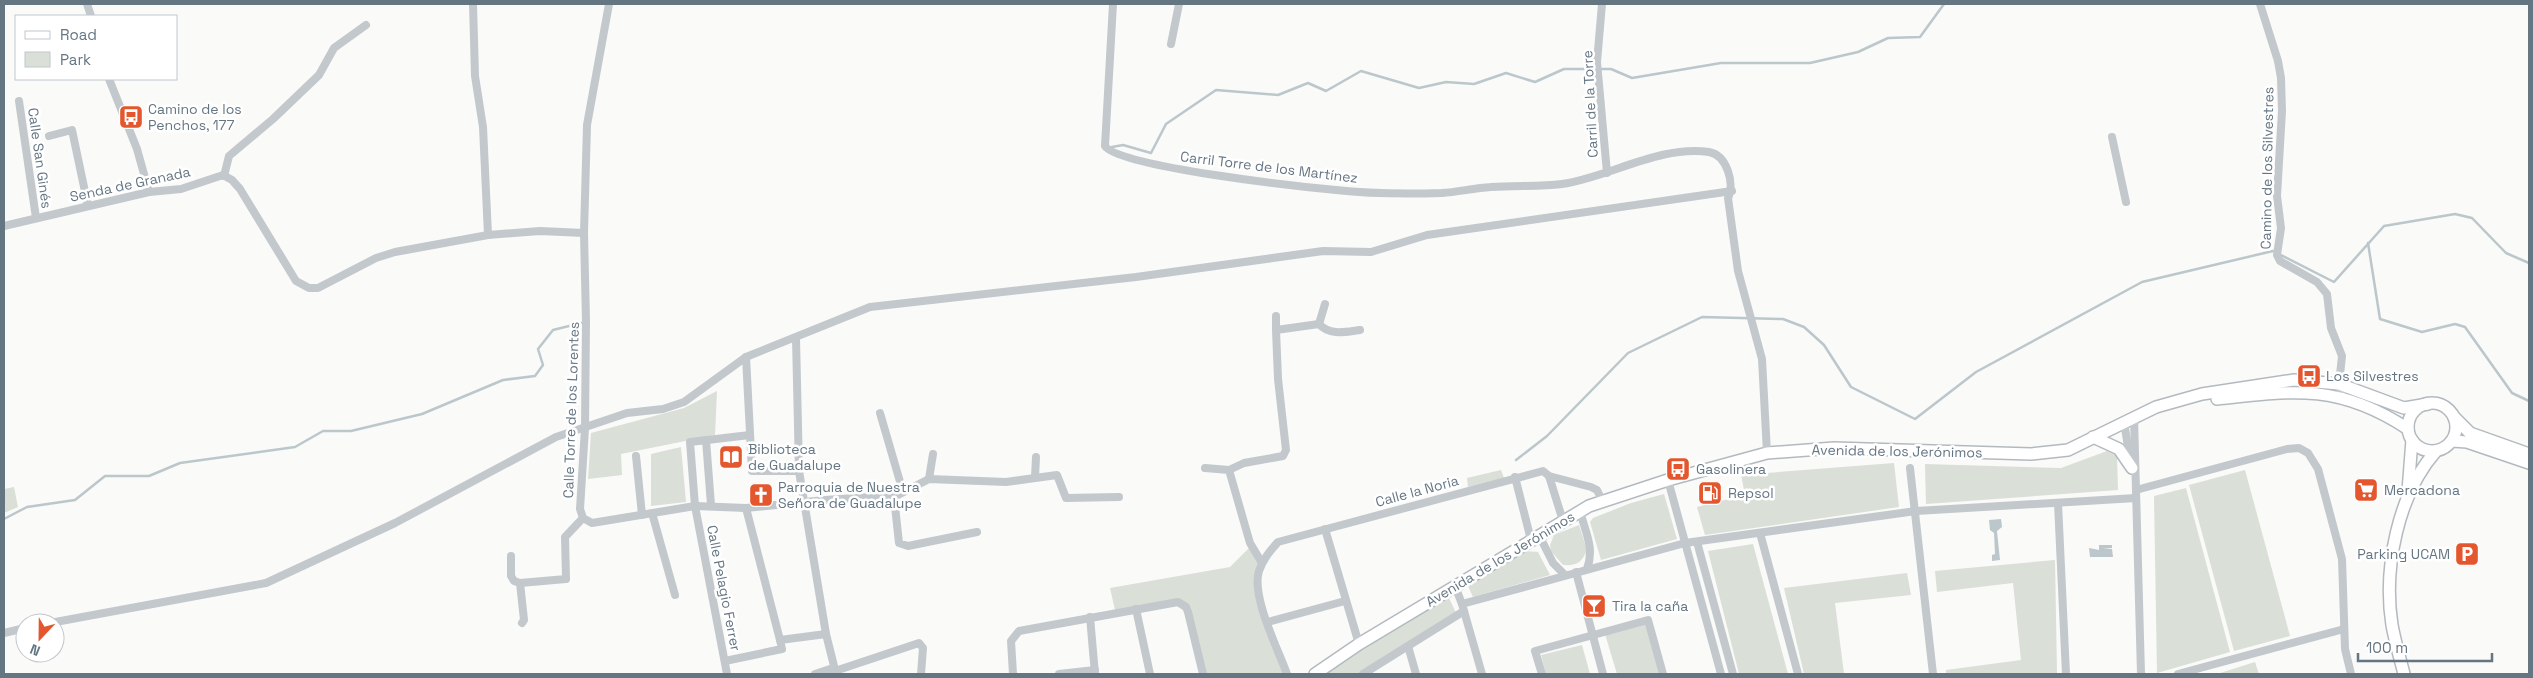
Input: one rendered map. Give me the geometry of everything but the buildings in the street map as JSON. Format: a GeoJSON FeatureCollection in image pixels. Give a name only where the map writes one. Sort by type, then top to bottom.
{"type":"FeatureCollection","features":[{"type":"Feature","properties":{"kind":"main road","name":"Avenida de los Jerónimos"},"geometry":{"type":"LineString","coordinates":[[1315,674],[1360,644],[1580,511],[1668,480],[1767,453],[1834,448],[2030,454],[2068,450],[2129,419],[2163,405],[2202,394],[2294,380],[2339,384],[2404,408],[2428,404]]}},
{"type":"Feature","properties":{"kind":"main road"},"geometry":{"type":"LineString","coordinates":[[2163,405],[2286,391],[2342,397],[2368,406],[2410,435],[2423,449],[2436,451]]}},
{"type":"Feature","properties":{"kind":"main road"},"geometry":{"type":"LineString","coordinates":[[2408,495],[2411,416],[2421,406],[2428,404],[2442,406],[2470,433],[2529,454]]}},
{"type":"Feature","properties":{"kind":"main road"},"geometry":{"type":"LineString","coordinates":[[2452,441],[2456,428],[2453,415]]}},
{"type":"Feature","properties":{"kind":"main road"},"geometry":{"type":"LineString","coordinates":[[2093,437],[2119,449],[2134,473]]}},
{"type":"Feature","properties":{"kind":"main road"},"geometry":{"type":"LineString","coordinates":[[2404,674],[2392,625],[2390,591],[2395,536],[2408,495],[2425,463],[2436,451],[2452,441],[2467,442],[2529,462]]}},
{"type":"Feature","properties":{"kind":"street"},"geometry":{"type":"LineString","coordinates":[[473,4],[475,76],[483,127],[488,235]]}},
{"type":"Feature","properties":{"kind":"street","name":"Calle Torre de los Lorentes"},"geometry":{"type":"LineString","coordinates":[[609,4],[588,125],[584,233],[586,317],[585,428],[580,509],[583,518],[592,523],[695,506],[711,505],[746,508],[804,504],[825,500],[894,497]]}},
{"type":"Feature","properties":{"kind":"street","name":"Carril Torre de los Martínez"},"geometry":{"type":"LineString","coordinates":[[1113,4],[1105,140],[1108,150],[1140,161],[1179,169],[1362,192],[1442,193],[1488,187],[1561,184],[1657,158],[1687,152],[1710,152],[1722,158],[1732,191],[1728,198],[1738,271],[1762,359],[1767,453]]}},
{"type":"Feature","properties":{"kind":"street"},"geometry":{"type":"LineString","coordinates":[[1171,44],[1179,4]]}},
{"type":"Feature","properties":{"kind":"street","name":"Carril de la Torre"},"geometry":{"type":"LineString","coordinates":[[1602,4],[1597,62],[1607,173]]}},
{"type":"Feature","properties":{"kind":"street","name":"Camino de los Silvestres"},"geometry":{"type":"LineString","coordinates":[[2260,4],[2278,61],[2282,95],[2277,184],[2280,228],[2278,253],[2280,261],[2317,282],[2327,294],[2331,328],[2342,356],[2339,384],[2342,397]]}},
{"type":"Feature","properties":{"kind":"street"},"geometry":{"type":"LineString","coordinates":[[366,25],[334,48],[319,75],[273,119],[229,156],[224,176],[232,180],[240,189],[296,281],[309,288],[318,288],[376,258],[395,252],[488,235],[540,231],[584,233]]}},
{"type":"Feature","properties":{"kind":"street"},"geometry":{"type":"LineString","coordinates":[[109,80],[137,150],[149,192]]}},
{"type":"Feature","properties":{"kind":"street","name":"Calle San Ginés"},"geometry":{"type":"LineString","coordinates":[[19,101],[36,218]]}},
{"type":"Feature","properties":{"kind":"street"},"geometry":{"type":"LineString","coordinates":[[49,136],[72,130],[88,206]]}},
{"type":"Feature","properties":{"kind":"street"},"geometry":{"type":"LineString","coordinates":[[2112,137],[2126,202]]}},
{"type":"Feature","properties":{"kind":"street","name":"Senda de Granada"},"geometry":{"type":"LineString","coordinates":[[4,226],[149,192],[181,189],[224,176]]}},
{"type":"Feature","properties":{"kind":"street"},"geometry":{"type":"LineString","coordinates":[[65,620],[266,583],[395,523],[556,437],[627,413],[663,409],[684,402],[746,357],[870,308],[1136,277],[1323,251],[1371,252],[1426,235],[1732,191]]}},
{"type":"Feature","properties":{"kind":"street"},"geometry":{"type":"LineString","coordinates":[[1319,324],[1325,304]]}},
{"type":"Feature","properties":{"kind":"street"},"geometry":{"type":"LineString","coordinates":[[1205,468],[1230,470],[1244,464],[1283,456],[1286,450],[1274,338],[1276,316]]}},
{"type":"Feature","properties":{"kind":"street"},"geometry":{"type":"LineString","coordinates":[[1319,324],[1324,330],[1334,333],[1360,330]]}},
{"type":"Feature","properties":{"kind":"street"},"geometry":{"type":"LineString","coordinates":[[1276,330],[1319,324]]}},
{"type":"Feature","properties":{"kind":"street"},"geometry":{"type":"LineString","coordinates":[[796,338],[799,471],[826,634],[835,671]]}},
{"type":"Feature","properties":{"kind":"street"},"geometry":{"type":"LineString","coordinates":[[746,357],[752,471],[799,471]]}},
{"type":"Feature","properties":{"kind":"street"},"geometry":{"type":"LineString","coordinates":[[880,413],[902,492]]}},
{"type":"Feature","properties":{"kind":"street"},"geometry":{"type":"LineString","coordinates":[[2129,419],[2136,494],[2141,674]]}},
{"type":"Feature","properties":{"kind":"street"},"geometry":{"type":"LineString","coordinates":[[711,505],[706,440],[750,435]]}},
{"type":"Feature","properties":{"kind":"street","name":"Calle Pelagio Ferrer"},"geometry":{"type":"LineString","coordinates":[[706,440],[690,442],[695,506],[727,674]]}},
{"type":"Feature","properties":{"kind":"street","name":"Avenida de los Jerónimos"},"geometry":{"type":"LineString","coordinates":[[1363,674],[1463,608],[1565,575],[1685,543],[1916,511],[2058,503],[2136,494],[2287,449],[2299,448],[2308,453],[2318,469],[2342,559],[2345,649],[2351,674]]}},
{"type":"Feature","properties":{"kind":"street"},"geometry":{"type":"LineString","coordinates":[[929,479],[933,454]]}},
{"type":"Feature","properties":{"kind":"street"},"geometry":{"type":"LineString","coordinates":[[636,456],[642,515]]}},
{"type":"Feature","properties":{"kind":"street"},"geometry":{"type":"LineString","coordinates":[[1035,477],[1036,457]]}},
{"type":"Feature","properties":{"kind":"street"},"geometry":{"type":"LineString","coordinates":[[1910,468],[1933,674]]}},
{"type":"Feature","properties":{"kind":"street"},"geometry":{"type":"LineString","coordinates":[[1230,470],[1250,543],[1262,563],[1257,589],[1287,674]]}},
{"type":"Feature","properties":{"kind":"street","name":"Calle la Noria"},"geometry":{"type":"LineString","coordinates":[[1262,563],[1278,542],[1542,471],[1549,476]]}},
{"type":"Feature","properties":{"kind":"street"},"geometry":{"type":"LineString","coordinates":[[977,532],[908,546],[899,543],[894,497],[929,479],[1006,482],[1057,475],[1066,498],[1119,497]]}},
{"type":"Feature","properties":{"kind":"street"},"geometry":{"type":"LineString","coordinates":[[1549,476],[1592,487],[1597,490],[1604,502]]}},
{"type":"Feature","properties":{"kind":"street"},"geometry":{"type":"LineString","coordinates":[[1549,476],[1563,521]]}},
{"type":"Feature","properties":{"kind":"street"},"geometry":{"type":"LineString","coordinates":[[1515,478],[1535,537],[1552,563],[1565,575]]}},
{"type":"Feature","properties":{"kind":"street"},"geometry":{"type":"LineString","coordinates":[[1668,480],[1721,674]]}},
{"type":"Feature","properties":{"kind":"street"},"geometry":{"type":"LineString","coordinates":[[2058,503],[2066,674]]}},
{"type":"Feature","properties":{"kind":"street"},"geometry":{"type":"LineString","coordinates":[[725,661],[782,648],[746,508]]}},
{"type":"Feature","properties":{"kind":"street"},"geometry":{"type":"LineString","coordinates":[[1580,511],[1591,545],[1591,559],[1587,569]]}},
{"type":"Feature","properties":{"kind":"street"},"geometry":{"type":"LineString","coordinates":[[652,513],[675,595]]}},
{"type":"Feature","properties":{"kind":"street"},"geometry":{"type":"LineString","coordinates":[[510,556],[511,576],[514,581],[520,583],[566,579],[565,537],[583,518]]}},
{"type":"Feature","properties":{"kind":"street"},"geometry":{"type":"LineString","coordinates":[[1325,529],[1345,601],[1360,644]]}},
{"type":"Feature","properties":{"kind":"street"},"geometry":{"type":"LineString","coordinates":[[1760,533],[1798,674]]}},
{"type":"Feature","properties":{"kind":"street"},"geometry":{"type":"LineString","coordinates":[[1697,542],[1733,674]]}},
{"type":"Feature","properties":{"kind":"street"},"geometry":{"type":"LineString","coordinates":[[1576,572],[1603,674]]}},
{"type":"Feature","properties":{"kind":"street"},"geometry":{"type":"LineString","coordinates":[[520,583],[524,620],[522,623]]}},
{"type":"Feature","properties":{"kind":"street"},"geometry":{"type":"LineString","coordinates":[[1455,586],[1482,674]]}},
{"type":"Feature","properties":{"kind":"street"},"geometry":{"type":"LineString","coordinates":[[1268,622],[1345,601]]}},
{"type":"Feature","properties":{"kind":"street"},"geometry":{"type":"LineString","coordinates":[[1013,674],[1012,641],[1019,631],[1172,602],[1186,607],[1203,674]]}},
{"type":"Feature","properties":{"kind":"street"},"geometry":{"type":"LineString","coordinates":[[1136,609],[1150,674]]}},
{"type":"Feature","properties":{"kind":"street"},"geometry":{"type":"LineString","coordinates":[[1059,674],[1095,672],[1090,617]]}},
{"type":"Feature","properties":{"kind":"street"},"geometry":{"type":"LineString","coordinates":[[1542,674],[1535,651],[1648,620],[1663,674]]}},
{"type":"Feature","properties":{"kind":"street"},"geometry":{"type":"LineString","coordinates":[[2178,674],[2344,629]]}},
{"type":"Feature","properties":{"kind":"street"},"geometry":{"type":"LineString","coordinates":[[780,640],[826,634]]}},
{"type":"Feature","properties":{"kind":"street"},"geometry":{"type":"LineString","coordinates":[[815,674],[835,671],[918,643],[923,648],[921,674]]}},
{"type":"Feature","properties":{"kind":"street"},"geometry":{"type":"LineString","coordinates":[[1408,646],[1416,674]]}},
{"type":"Feature","properties":{"kind":"green space"},"geometry":{"type":"Polygon","coordinates":[[[717,391],[715,435],[621,454],[622,475],[588,479],[591,433],[684,408],[717,391]]]}},
{"type":"Feature","properties":{"kind":"green space"},"geometry":{"type":"Polygon","coordinates":[[[681,447],[686,502],[651,506],[651,454],[681,447]]]}},
{"type":"Feature","properties":{"kind":"green space"},"geometry":{"type":"Polygon","coordinates":[[[2107,451],[2117,456],[2118,490],[1926,504],[1925,464],[2061,468],[2107,451]]]}},
{"type":"Feature","properties":{"kind":"green space"},"geometry":{"type":"Polygon","coordinates":[[[1894,463],[1899,507],[1705,535],[1697,507],[1745,495],[1741,475],[1894,463]]]}},
{"type":"Feature","properties":{"kind":"green space"},"geometry":{"type":"Polygon","coordinates":[[[1501,470],[1504,478],[1468,487],[1467,478],[1501,470]]]}},
{"type":"Feature","properties":{"kind":"green space"},"geometry":{"type":"Polygon","coordinates":[[[2245,470],[2290,636],[2234,651],[2189,485],[2245,470]]]}},
{"type":"Feature","properties":{"kind":"green space"},"geometry":{"type":"Polygon","coordinates":[[[14,487],[18,507],[4,513],[4,489],[14,487]]]}},
{"type":"Feature","properties":{"kind":"green space"},"geometry":{"type":"Polygon","coordinates":[[[2186,488],[2230,652],[2157,673],[2154,496],[2186,488]]]}},
{"type":"Feature","properties":{"kind":"green space"},"geometry":{"type":"Polygon","coordinates":[[[1664,494],[1677,539],[1601,560],[1590,522],[1593,518],[1631,503],[1664,494]]]}},
{"type":"Feature","properties":{"kind":"green space"},"geometry":{"type":"Polygon","coordinates":[[[1579,525],[1587,550],[1583,558],[1578,562],[1572,565],[1563,565],[1551,551],[1550,545],[1554,535],[1579,525]]]}},
{"type":"Feature","properties":{"kind":"green space"},"geometry":{"type":"Polygon","coordinates":[[[1753,544],[1788,674],[1739,674],[1708,551],[1753,544]]]}},
{"type":"Feature","properties":{"kind":"green space"},"geometry":{"type":"Polygon","coordinates":[[[1251,546],[1262,563],[1257,589],[1287,674],[1203,674],[1183,604],[1115,610],[1110,588],[1230,567],[1251,546]]]}},
{"type":"Feature","properties":{"kind":"green space"},"geometry":{"type":"Polygon","coordinates":[[[1525,551],[1538,552],[1550,575],[1473,597],[1468,586],[1525,551]]]}},
{"type":"Feature","properties":{"kind":"green space"},"geometry":{"type":"Polygon","coordinates":[[[2055,560],[2057,674],[1946,674],[1946,670],[2021,660],[2013,583],[1937,592],[1935,571],[2055,560]]]}},
{"type":"Feature","properties":{"kind":"green space"},"geometry":{"type":"Polygon","coordinates":[[[1907,573],[1911,595],[1835,603],[1844,674],[1804,674],[1784,588],[1907,573]]]}},
{"type":"Feature","properties":{"kind":"green space"},"geometry":{"type":"Polygon","coordinates":[[[1448,596],[1457,615],[1363,674],[1311,674],[1448,596]]]}},
{"type":"Feature","properties":{"kind":"green space"},"geometry":{"type":"Polygon","coordinates":[[[1646,623],[1660,674],[1617,674],[1605,634],[1646,623]]]}},
{"type":"Feature","properties":{"kind":"green space"},"geometry":{"type":"Polygon","coordinates":[[[1582,645],[1590,674],[1546,674],[1541,655],[1582,645]]]}},
{"type":"Feature","properties":{"kind":"green space"},"geometry":{"type":"Polygon","coordinates":[[[2255,662],[2259,674],[2217,674],[2255,662]]]}},
{"type":"Feature","properties":{"kind":"shaded area"},"geometry":{"type":"Polygon","coordinates":[[[2001,519],[2002,527],[1997,531],[2000,560],[1992,561],[1992,555],[1995,554],[1994,533],[1990,530],[1989,520],[2001,519]]]}},
{"type":"Feature","properties":{"kind":"shaded area"},"geometry":{"type":"Polygon","coordinates":[[[2099,545],[2112,545],[2112,548],[2103,549],[2112,549],[2113,557],[2090,557],[2089,548],[2099,550],[2099,545]]]}},
{"type":"Feature","properties":{"kind":"waterway"},"geometry":{"type":"LineString","coordinates":[[1112,147],[1123,145],[1151,153],[1166,124],[1216,90],[1278,95],[1308,83],[1326,91],[1361,71],[1419,88],[1446,82],[1474,84],[1506,73],[1535,82],[1564,69],[1611,69],[1632,78],[1721,63],[1810,63],[1858,52],[1888,38],[1920,37],[1944,4]]}},
{"type":"Feature","properties":{"kind":"waterway"},"geometry":{"type":"LineString","coordinates":[[1516,460],[1547,436],[1628,353],[1702,317],[1783,319],[1804,327],[1824,345],[1851,387],[1915,419],[1976,372],[2142,282],[2273,251],[2334,282],[2384,226],[2455,214],[2472,218],[2506,253],[2529,263]]}},
{"type":"Feature","properties":{"kind":"waterway"},"geometry":{"type":"LineString","coordinates":[[2368,243],[2380,319],[2422,332],[2455,324],[2465,327],[2512,393],[2529,401]]}},
{"type":"Feature","properties":{"kind":"waterway"},"geometry":{"type":"LineString","coordinates":[[4,519],[27,507],[75,500],[105,476],[149,476],[180,463],[295,447],[323,431],[351,431],[422,414],[503,380],[535,376],[543,365],[538,349],[553,330],[581,323]]}},
{"type":"Feature","properties":{"kind":"place","name":"Camino de los Penchos, 177"},"geometry":{"type":"Point","coordinates":[131,117]}},
{"type":"Feature","properties":{"kind":"place","name":"Los Silvestres"},"geometry":{"type":"Point","coordinates":[2309,376]}},
{"type":"Feature","properties":{"kind":"place","name":"Biblioteca de Guadalupe"},"geometry":{"type":"Point","coordinates":[731,457]}},
{"type":"Feature","properties":{"kind":"place","name":"Gasolinera"},"geometry":{"type":"Point","coordinates":[1678,469]}},
{"type":"Feature","properties":{"kind":"place","name":"Mercadona"},"geometry":{"type":"Point","coordinates":[2366,490]}},
{"type":"Feature","properties":{"kind":"place","name":"Repsol"},"geometry":{"type":"Point","coordinates":[1710,493]}},
{"type":"Feature","properties":{"kind":"place","name":"Parroquia de Nuestra Señora de Guadalupe"},"geometry":{"type":"Point","coordinates":[761,495]}},
{"type":"Feature","properties":{"kind":"place","name":"Parking UCAM"},"geometry":{"type":"Point","coordinates":[2467,554]}},
{"type":"Feature","properties":{"kind":"place","name":"Tira la caña"},"geometry":{"type":"Point","coordinates":[1594,606]}}]}
